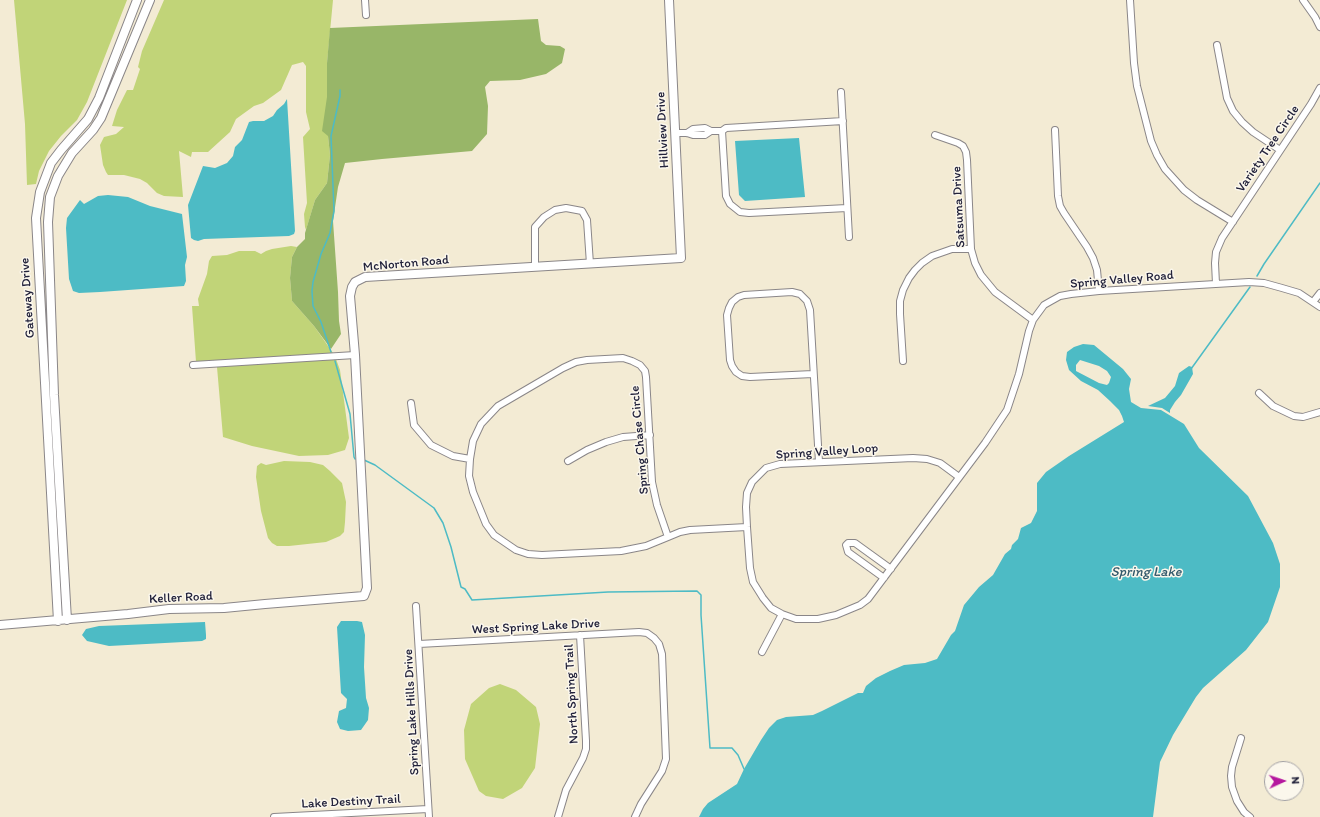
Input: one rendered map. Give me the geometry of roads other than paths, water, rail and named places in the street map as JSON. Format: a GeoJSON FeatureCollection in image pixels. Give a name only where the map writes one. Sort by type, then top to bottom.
{"type":"FeatureCollection","features":[{"type":"Feature","properties":{"kind":"street","name":"Gateway Drive"},"geometry":{"type":"LineString","coordinates":[[58,621],[36,218],[40,192],[51,163],[88,119],[99,98],[137,0]]}},
{"type":"Feature","properties":{"kind":"street","name":"Gateway Drive"},"geometry":{"type":"LineString","coordinates":[[67,620],[54,395],[48,222],[50,198],[58,176],[72,153],[101,118],[150,0]]}},
{"type":"Feature","properties":{"kind":"street"},"geometry":{"type":"LineString","coordinates":[[366,0],[366,15]]}},
{"type":"Feature","properties":{"kind":"street","name":"Hillview Drive"},"geometry":{"type":"LineString","coordinates":[[669,0],[681,258]]}},
{"type":"Feature","properties":{"kind":"street"},"geometry":{"type":"LineString","coordinates":[[1130,0],[1137,86],[1151,141],[1157,155],[1165,169],[1184,190],[1233,222]]}},
{"type":"Feature","properties":{"kind":"street"},"geometry":{"type":"LineString","coordinates":[[1303,0],[1320,27]]}},
{"type":"Feature","properties":{"kind":"street"},"geometry":{"type":"LineString","coordinates":[[1217,45],[1227,98],[1233,111],[1252,132],[1280,150]]}},
{"type":"Feature","properties":{"kind":"street","name":"Variety Tree Circle"},"geometry":{"type":"LineString","coordinates":[[1216,284],[1216,252],[1222,238],[1311,104],[1320,88]]}},
{"type":"Feature","properties":{"kind":"street"},"geometry":{"type":"LineString","coordinates":[[841,92],[849,238]]}},
{"type":"Feature","properties":{"kind":"street"},"geometry":{"type":"LineString","coordinates":[[675,133],[687,133],[693,135],[699,132],[706,135],[711,131],[722,131],[726,128],[843,121]]}},
{"type":"Feature","properties":{"kind":"street"},"geometry":{"type":"LineString","coordinates":[[1055,130],[1058,196],[1060,206],[1093,258],[1097,270],[1099,291]]}},
{"type":"Feature","properties":{"kind":"street"},"geometry":{"type":"LineString","coordinates":[[722,131],[726,196],[730,204],[740,212],[749,213],[847,208]]}},
{"type":"Feature","properties":{"kind":"street"},"geometry":{"type":"LineString","coordinates":[[75,134],[83,141]]}},
{"type":"Feature","properties":{"kind":"street","name":"Satsuma Drive"},"geometry":{"type":"LineString","coordinates":[[935,135],[958,143],[963,146],[966,152],[971,249],[980,275],[994,292],[1033,320]]}},
{"type":"Feature","properties":{"kind":"street"},"geometry":{"type":"LineString","coordinates":[[535,267],[535,227],[544,216],[555,210],[566,208],[582,211],[588,220],[590,264]]}},
{"type":"Feature","properties":{"kind":"street"},"geometry":{"type":"LineString","coordinates":[[903,361],[900,301],[903,290],[909,278],[922,263],[932,256],[952,250],[971,249]]}},
{"type":"Feature","properties":{"kind":"street"},"geometry":{"type":"LineString","coordinates":[[37,255],[49,254]]}},
{"type":"Feature","properties":{"kind":"street","name":"McNorton Road"},"geometry":{"type":"LineString","coordinates":[[364,596],[367,588],[355,355],[350,296],[355,282],[365,277],[681,258]]}},
{"type":"Feature","properties":{"kind":"street","name":"Spring Valley Road"},"geometry":{"type":"LineString","coordinates":[[959,476],[984,444],[1007,410],[1019,374],[1033,320],[1044,305],[1056,298],[1071,294],[1099,291],[1249,282],[1264,283],[1299,293],[1320,306]]}},
{"type":"Feature","properties":{"kind":"street"},"geometry":{"type":"LineString","coordinates":[[814,374],[750,377],[742,376],[736,372],[730,360],[727,315],[732,302],[744,295],[792,292],[800,294],[807,300],[810,310],[820,462]]}},
{"type":"Feature","properties":{"kind":"street"},"geometry":{"type":"LineString","coordinates":[[1314,302],[1320,293]]}},
{"type":"Feature","properties":{"kind":"street"},"geometry":{"type":"LineString","coordinates":[[193,365],[355,355]]}},
{"type":"Feature","properties":{"kind":"street","name":"Spring Chase Circle"},"geometry":{"type":"LineString","coordinates":[[668,537],[657,505],[652,482],[645,371],[640,365],[632,360],[623,358],[587,360],[563,368],[498,406],[481,424],[473,441],[470,458],[469,476],[473,492],[486,524],[494,535],[516,550],[528,554],[542,555],[621,551],[646,546],[668,537],[680,532],[690,530],[747,526]]}},
{"type":"Feature","properties":{"kind":"street"},"geometry":{"type":"LineString","coordinates":[[1259,393],[1273,406],[1294,416],[1303,417],[1320,412]]}},
{"type":"Feature","properties":{"kind":"street"},"geometry":{"type":"LineString","coordinates":[[411,403],[414,425],[431,445],[454,456],[470,458]]}},
{"type":"Feature","properties":{"kind":"street"},"geometry":{"type":"LineString","coordinates":[[568,461],[587,450],[606,442],[623,437],[650,435]]}},
{"type":"Feature","properties":{"kind":"street","name":"Spring Valley Loop"},"geometry":{"type":"LineString","coordinates":[[914,458],[927,459],[940,463],[959,476],[868,599],[860,605],[847,611],[823,618],[810,620],[796,619],[771,608],[753,582],[750,568],[747,526],[747,492],[752,482],[766,468],[772,466],[820,462],[914,458]]}},
{"type":"Feature","properties":{"kind":"street"},"geometry":{"type":"LineString","coordinates":[[884,578],[848,552],[846,545],[848,543],[855,543],[890,569]]}},
{"type":"Feature","properties":{"kind":"street","name":"Keller Road"},"geometry":{"type":"LineString","coordinates":[[0,625],[58,621],[169,609],[224,608],[364,596]]}},
{"type":"Feature","properties":{"kind":"street","name":"Spring Lake Hills Drive"},"geometry":{"type":"LineString","coordinates":[[416,606],[429,817]]}},
{"type":"Feature","properties":{"kind":"street"},"geometry":{"type":"LineString","coordinates":[[762,652],[782,614]]}},
{"type":"Feature","properties":{"kind":"street","name":"West Spring Lake Drive"},"geometry":{"type":"LineString","coordinates":[[419,644],[639,632],[647,633],[654,638],[659,644],[662,654],[667,748],[666,759],[662,771],[641,804],[635,817]]}},
{"type":"Feature","properties":{"kind":"street","name":"North Spring Trail"},"geometry":{"type":"LineString","coordinates":[[558,817],[566,790],[583,758],[586,749],[580,635]]}},
{"type":"Feature","properties":{"kind":"street"},"geometry":{"type":"LineString","coordinates":[[1241,738],[1232,767],[1232,788],[1237,801],[1244,812],[1250,817]]}},
{"type":"Feature","properties":{"kind":"street","name":"Lake Destiny Trail"},"geometry":{"type":"LineString","coordinates":[[274,817],[428,809]]}},
{"type":"Feature","properties":{"kind":"water"},"geometry":{"type":"Polygon","coordinates":[[[287,99],[294,234],[289,236],[204,239],[198,241],[191,238],[188,205],[203,166],[215,168],[227,163],[233,156],[235,147],[242,140],[249,122],[264,121],[273,116],[287,99]]]}},
{"type":"Feature","properties":{"kind":"water"},"geometry":{"type":"Polygon","coordinates":[[[799,138],[805,197],[745,201],[739,195],[735,141],[799,138]]]}},
{"type":"Feature","properties":{"kind":"water"},"geometry":{"type":"Polygon","coordinates":[[[108,195],[128,197],[150,206],[182,214],[187,257],[185,265],[186,281],[184,286],[79,293],[73,291],[69,279],[66,228],[67,218],[80,200],[84,204],[98,196],[108,195]]]}},
{"type":"Feature","properties":{"kind":"water","name":"Spring Lake"},"geometry":{"type":"Polygon","coordinates":[[[1083,344],[1094,345],[1123,369],[1131,379],[1129,389],[1131,402],[1141,408],[1161,410],[1184,424],[1199,448],[1248,496],[1273,543],[1280,564],[1280,587],[1268,622],[1246,650],[1203,688],[1173,735],[1160,762],[1153,817],[699,817],[708,803],[737,784],[761,740],[769,728],[777,720],[786,717],[813,715],[858,693],[863,693],[866,686],[876,678],[890,671],[904,665],[925,663],[937,659],[951,635],[955,631],[964,605],[979,587],[993,575],[1005,554],[1011,549],[1012,545],[1018,539],[1021,528],[1031,523],[1037,511],[1037,483],[1046,472],[1124,422],[1119,410],[1110,401],[1098,390],[1081,381],[1069,370],[1066,360],[1067,352],[1074,347],[1083,344]],[[1080,360],[1076,365],[1076,371],[1099,383],[1107,385],[1111,377],[1107,371],[1099,366],[1080,360]]]}},
{"type":"Feature","properties":{"kind":"water"},"geometry":{"type":"Polygon","coordinates":[[[1189,366],[1192,367],[1193,374],[1170,410],[1170,413],[1162,408],[1148,406],[1165,398],[1175,386],[1179,373],[1189,366]]]}},
{"type":"Feature","properties":{"kind":"water"},"geometry":{"type":"Polygon","coordinates":[[[341,621],[362,622],[365,635],[364,667],[366,698],[369,708],[368,720],[361,730],[348,731],[340,729],[337,722],[339,711],[346,708],[347,699],[341,693],[337,627],[341,621]]]}},
{"type":"Feature","properties":{"kind":"water"},"geometry":{"type":"Polygon","coordinates":[[[205,622],[206,639],[202,641],[109,646],[87,641],[82,635],[86,629],[99,626],[205,622]]]}},
{"type":"Feature","properties":{"kind":"waterway"},"geometry":{"type":"LineString","coordinates":[[331,352],[321,322],[313,306],[312,291],[321,254],[330,233],[334,211],[331,136],[340,90]]}},
{"type":"Feature","properties":{"kind":"waterway"},"geometry":{"type":"LineString","coordinates":[[1257,276],[1320,183]]}},
{"type":"Feature","properties":{"kind":"waterway"},"geometry":{"type":"LineString","coordinates":[[1191,369],[1250,287]]}},
{"type":"Feature","properties":{"kind":"waterway"},"geometry":{"type":"LineString","coordinates":[[335,361],[350,414],[355,459]]}},
{"type":"Feature","properties":{"kind":"waterway"},"geometry":{"type":"LineString","coordinates":[[364,460],[375,465],[434,508],[443,523],[451,547],[461,587],[465,589],[472,600],[608,592],[697,591],[701,595],[710,748],[732,748],[738,755],[744,769]]}}]}
